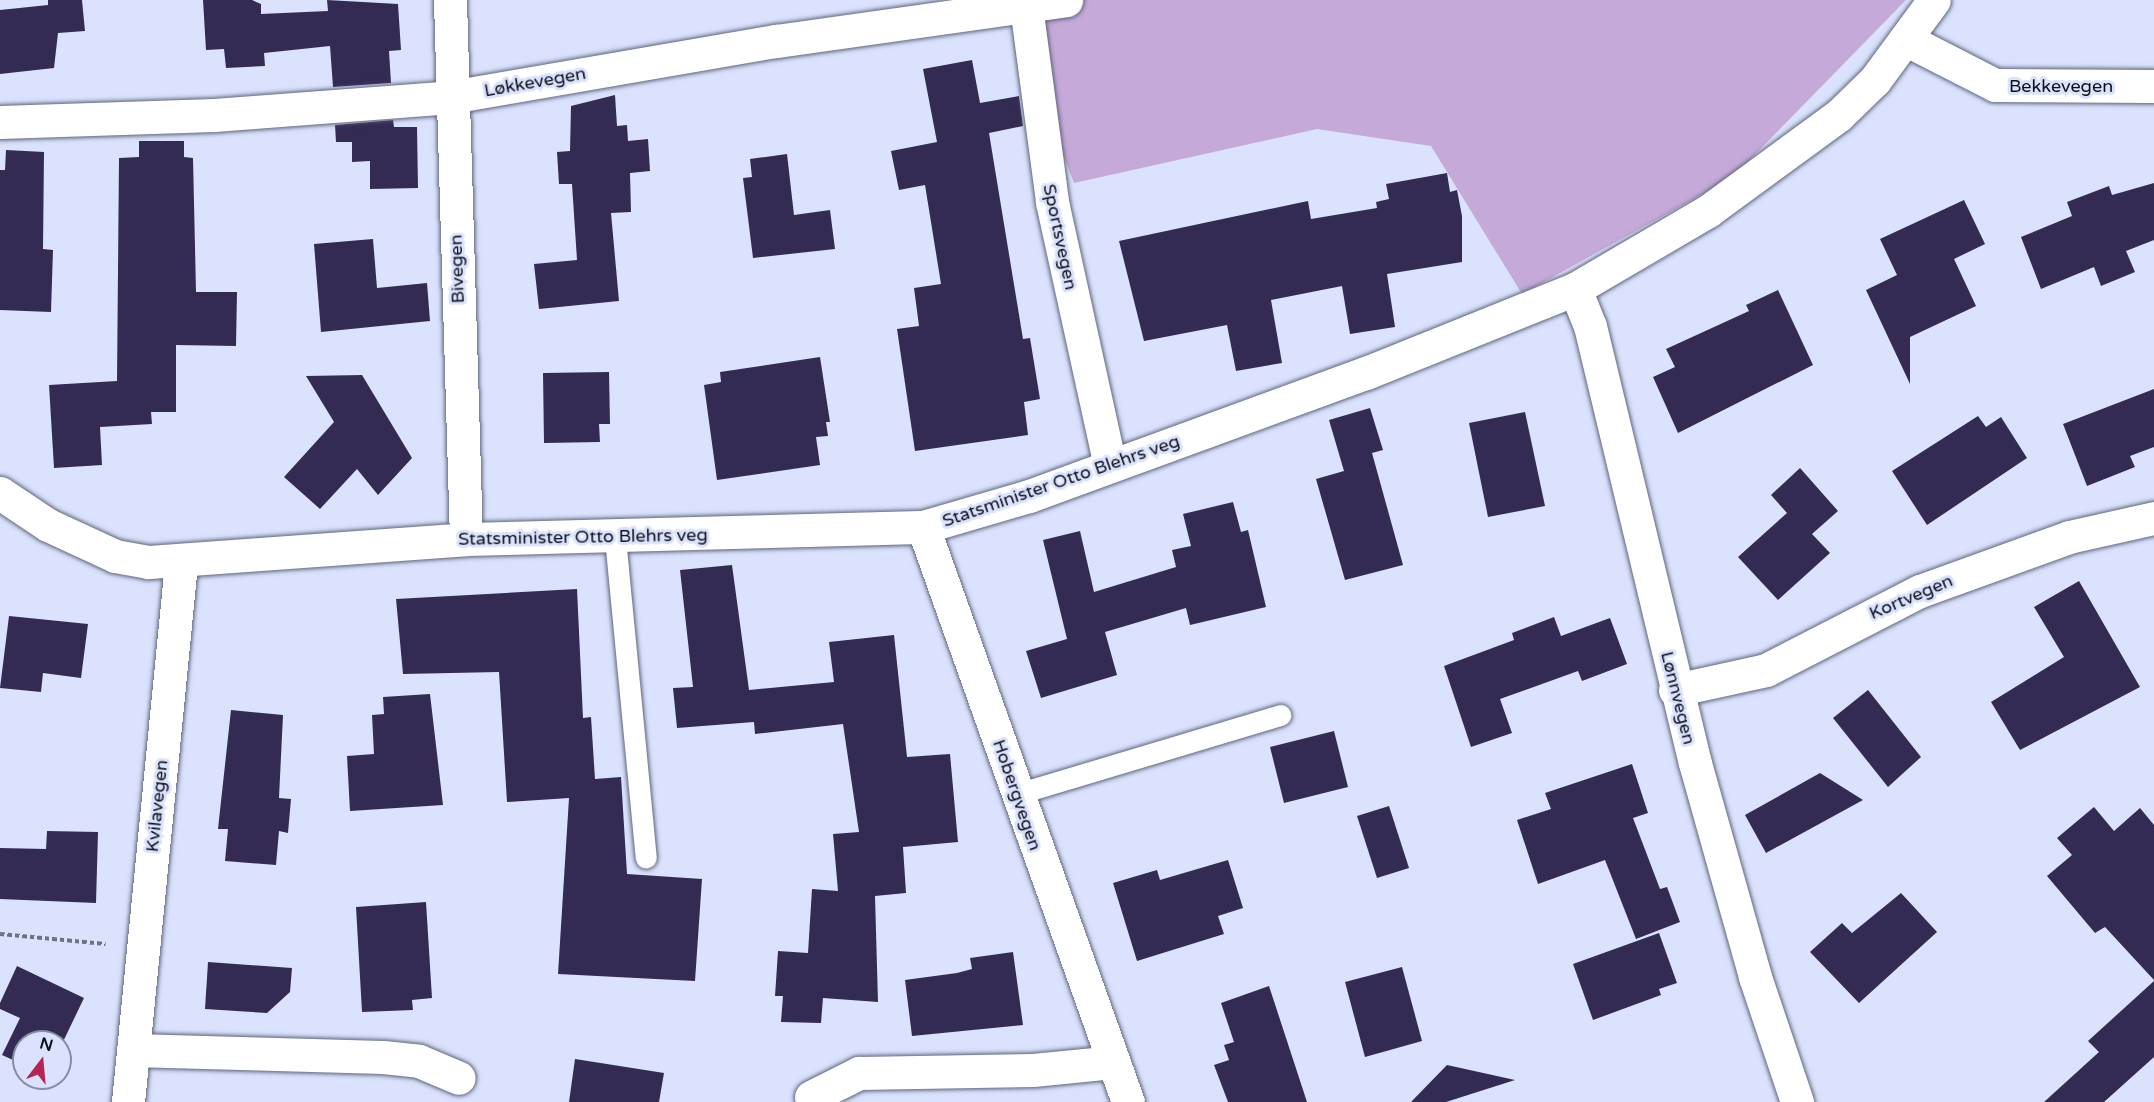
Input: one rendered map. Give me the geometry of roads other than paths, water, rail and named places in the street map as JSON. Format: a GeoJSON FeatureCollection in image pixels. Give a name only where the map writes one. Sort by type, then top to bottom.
{"type":"FeatureCollection","features":[{"type":"Feature","properties":{"kind":"street","name":"Bivegen"},"geometry":{"type":"LineString","coordinates":[[450,0],[451,97],[466,539]]}},
{"type":"Feature","properties":{"kind":"street","name":"Løkkevegen"},"geometry":{"type":"LineString","coordinates":[[0,122],[214,115],[451,97],[776,41],[1066,0]]}},
{"type":"Feature","properties":{"kind":"street","name":"Statsminister Otto Blehrs veg"},"geometry":{"type":"LineString","coordinates":[[0,493],[48,525],[115,556],[181,563],[466,539],[615,538],[923,527],[1110,465],[1366,373],[1575,289],[1708,211],[1819,130],[1875,80],[1907,40],[1934,0]]}},
{"type":"Feature","properties":{"kind":"street","name":"Sportsvegen"},"geometry":{"type":"LineString","coordinates":[[1026,6],[1052,202],[1110,465]]}},
{"type":"Feature","properties":{"kind":"street","name":"Bekkevegen"},"geometry":{"type":"LineString","coordinates":[[1907,40],[1995,85],[2154,86]]}},
{"type":"Feature","properties":{"kind":"street","name":"Lønnvegen"},"geometry":{"type":"LineString","coordinates":[[1575,289],[1590,326],[1675,690],[1755,977],[1797,1102]]}},
{"type":"Feature","properties":{"kind":"street","name":"Kortvegen"},"geometry":{"type":"LineString","coordinates":[[1675,690],[1766,670],[1920,591],[2069,537],[2154,520]]}},
{"type":"Feature","properties":{"kind":"street","name":"Hobergvegen"},"geometry":{"type":"LineString","coordinates":[[923,527],[1128,1102]]}},
{"type":"Feature","properties":{"kind":"street","name":"Kvilavegen"},"geometry":{"type":"LineString","coordinates":[[128,1102],[181,563]]}},
{"type":"Feature","properties":{"kind":"street"},"geometry":{"type":"LineString","coordinates":[[133,1050],[383,1057],[419,1061],[459,1078]]}},
{"type":"Feature","properties":{"kind":"street"},"geometry":{"type":"LineString","coordinates":[[811,1098],[860,1072],[1033,1070],[1113,1062]]}},
{"type":"Feature","properties":{"kind":"lane"},"geometry":{"type":"LineString","coordinates":[[615,538],[646,858]]}},
{"type":"Feature","properties":{"kind":"lane"},"geometry":{"type":"LineString","coordinates":[[1017,794],[1280,715]]}}]}
